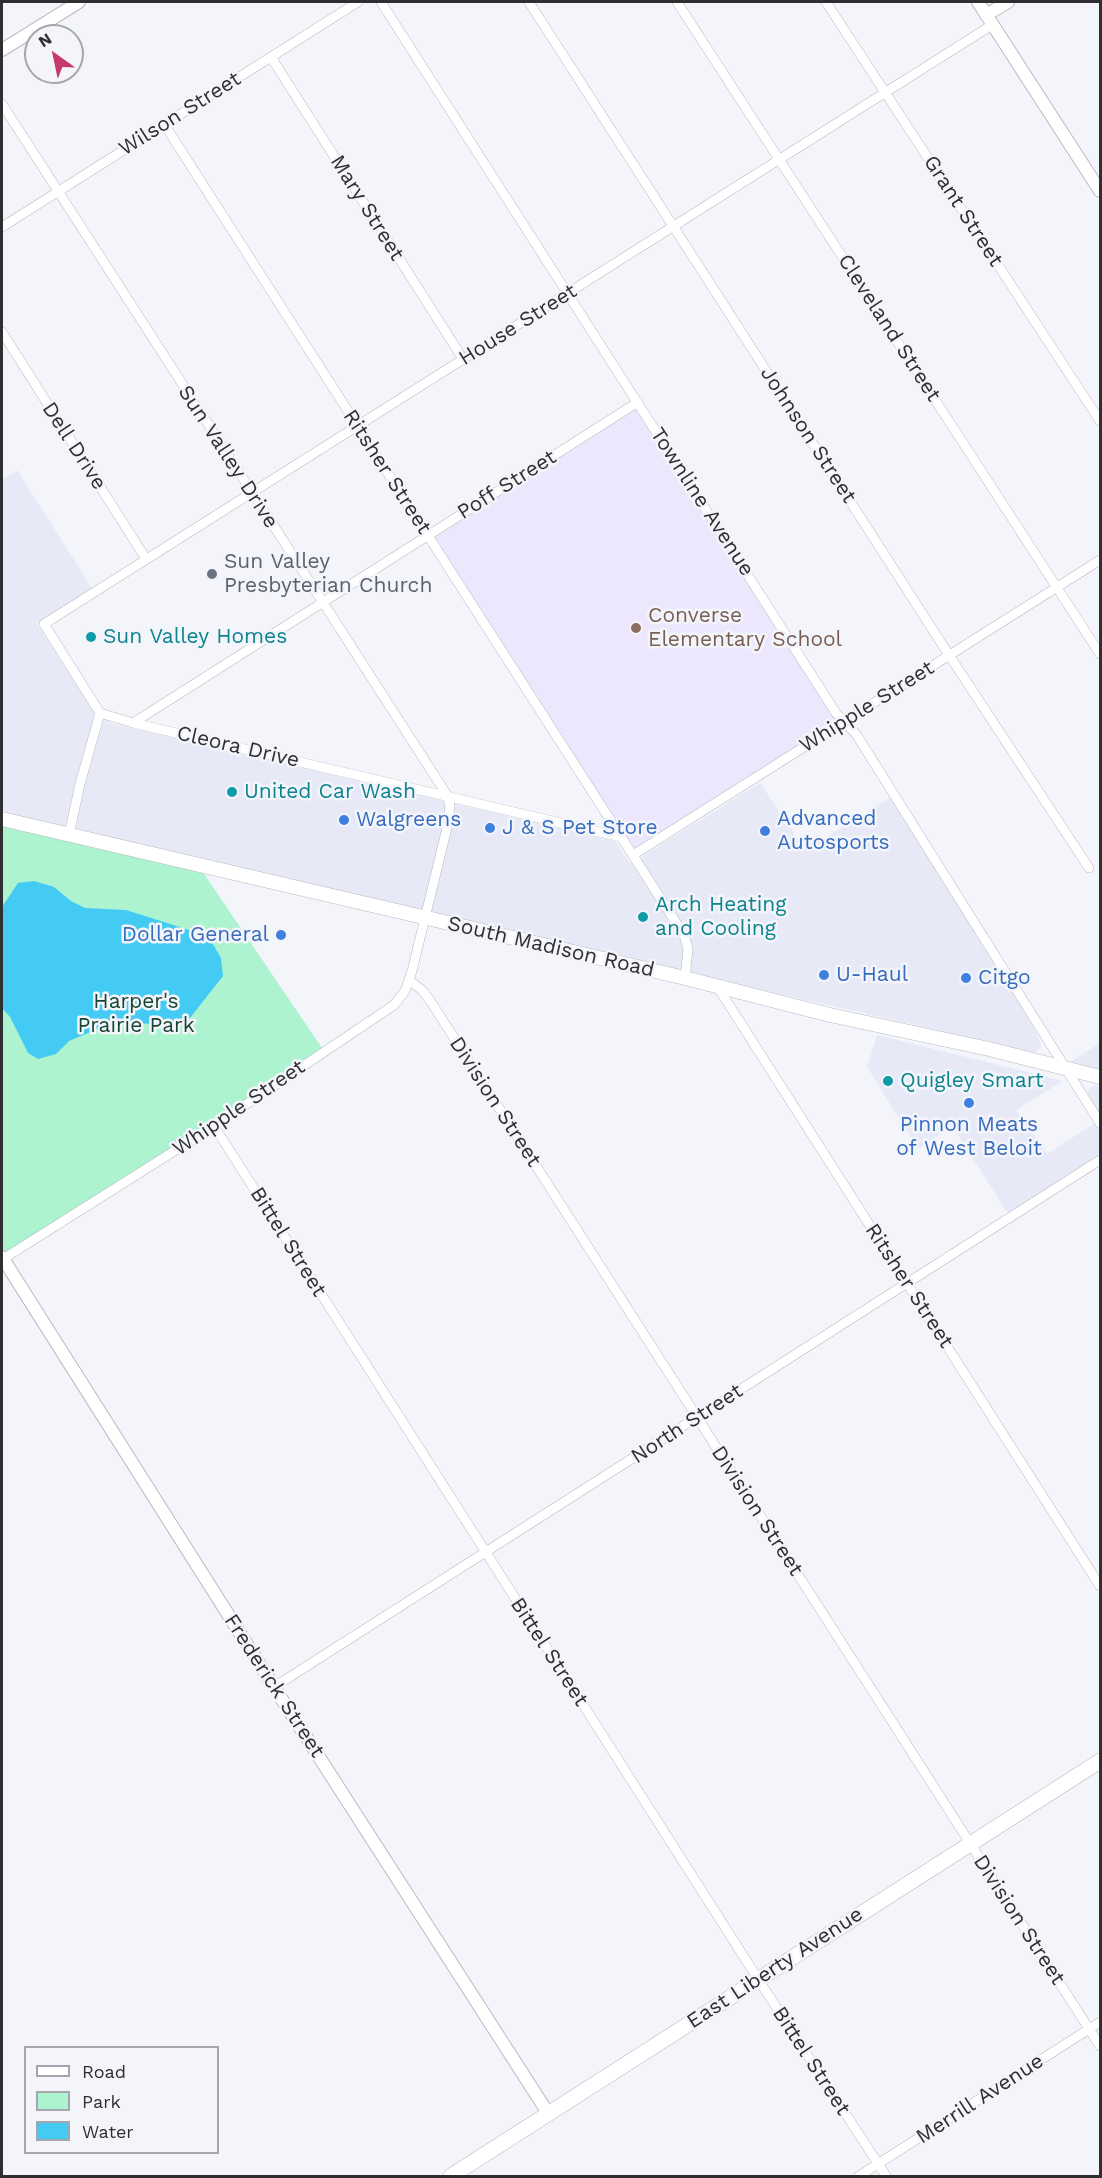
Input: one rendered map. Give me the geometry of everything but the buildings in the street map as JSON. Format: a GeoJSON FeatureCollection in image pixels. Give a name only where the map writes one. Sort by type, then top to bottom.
{"type":"FeatureCollection","features":[{"type":"Feature","properties":{"kind":"main road","name":"South Madison Road"},"geometry":{"type":"LineString","coordinates":[[2,819],[1101,1077]]}},
{"type":"Feature","properties":{"kind":"main road","name":"East Liberty Avenue"},"geometry":{"type":"LineString","coordinates":[[450,2176],[1101,1761]]}},
{"type":"Feature","properties":{"kind":"street"},"geometry":{"type":"LineString","coordinates":[[2,50],[79,2]]}},
{"type":"Feature","properties":{"kind":"street","name":"Wilson Street"},"geometry":{"type":"LineString","coordinates":[[2,227],[358,2]]}},
{"type":"Feature","properties":{"kind":"street","name":"Townline Avenue"},"geometry":{"type":"LineString","coordinates":[[381,2],[830,703],[856,734],[1101,1123]]}},
{"type":"Feature","properties":{"kind":"street","name":"Johnson Street"},"geometry":{"type":"LineString","coordinates":[[529,2],[949,655],[1089,868]]}},
{"type":"Feature","properties":{"kind":"street","name":"Cleveland Street"},"geometry":{"type":"LineString","coordinates":[[677,2],[1101,654]]}},
{"type":"Feature","properties":{"kind":"street","name":"Grant Street"},"geometry":{"type":"LineString","coordinates":[[826,2],[1101,421]]}},
{"type":"Feature","properties":{"kind":"street"},"geometry":{"type":"LineString","coordinates":[[978,2],[1101,191]]}},
{"type":"Feature","properties":{"kind":"street","name":"House Street"},"geometry":{"type":"LineString","coordinates":[[100,713],[44,624],[885,92],[989,20],[1008,2]]}},
{"type":"Feature","properties":{"kind":"street","name":"Mary Street"},"geometry":{"type":"LineString","coordinates":[[271,57],[463,359]]}},
{"type":"Feature","properties":{"kind":"street","name":"Sun Valley Drive"},"geometry":{"type":"LineString","coordinates":[[2,104],[251,494],[447,795]]}},
{"type":"Feature","properties":{"kind":"street","name":"Ritsher Street"},"geometry":{"type":"LineString","coordinates":[[164,124],[684,935],[687,950],[686,978]]}},
{"type":"Feature","properties":{"kind":"street","name":"Dell Drive"},"geometry":{"type":"LineString","coordinates":[[2,332],[146,559]]}},
{"type":"Feature","properties":{"kind":"street","name":"Poff Street"},"geometry":{"type":"LineString","coordinates":[[133,723],[638,402]]}},
{"type":"Feature","properties":{"kind":"street","name":"Whipple Street"},"geometry":{"type":"LineString","coordinates":[[633,855],[1101,560]]}},
{"type":"Feature","properties":{"kind":"street"},"geometry":{"type":"LineString","coordinates":[[69,835],[80,784],[100,713]]}},
{"type":"Feature","properties":{"kind":"street","name":"Cleora Drive"},"geometry":{"type":"LineString","coordinates":[[100,713],[133,723],[621,837]]}},
{"type":"Feature","properties":{"kind":"street"},"geometry":{"type":"LineString","coordinates":[[424,917],[449,817],[450,806],[447,795]]}},
{"type":"Feature","properties":{"kind":"street","name":"Whipple Street"},"geometry":{"type":"LineString","coordinates":[[2,1258],[214,1126],[394,1005],[405,992],[424,917]]}},
{"type":"Feature","properties":{"kind":"street","name":"Division Street"},"geometry":{"type":"LineString","coordinates":[[409,980],[422,990],[431,1002],[1101,2046]]}},
{"type":"Feature","properties":{"kind":"street","name":"Ritsher Street"},"geometry":{"type":"LineString","coordinates":[[717,986],[1101,1586]]}},
{"type":"Feature","properties":{"kind":"street","name":"Bittel Street"},"geometry":{"type":"LineString","coordinates":[[214,1126],[886,2176]]}},
{"type":"Feature","properties":{"kind":"street","name":"North Street"},"geometry":{"type":"LineString","coordinates":[[274,1688],[1101,1160]]}},
{"type":"Feature","properties":{"kind":"street","name":"Frederick Street"},"geometry":{"type":"LineString","coordinates":[[2,1258],[274,1688],[548,2113]]}},
{"type":"Feature","properties":{"kind":"street","name":"Merrill Avenue"},"geometry":{"type":"LineString","coordinates":[[859,2176],[1101,2022]]}},
{"type":"Feature","properties":{"kind":"shaded area","name":"Converse Elementary School"},"geometry":{"type":"Polygon","coordinates":[[[638,402],[845,722],[633,855],[428,534],[638,402]]]}},
{"type":"Feature","properties":{"kind":"shaded area"},"geometry":{"type":"Polygon","coordinates":[[[17,470],[92,588],[37,624],[91,708],[110,723],[615,841],[630,864],[760,783],[805,850],[891,797],[1027,1015],[1041,1047],[1036,1052],[1032,1052],[463,921],[2,819],[2,480],[17,470]]]}},
{"type":"Feature","properties":{"kind":"shaded area"},"geometry":{"type":"Polygon","coordinates":[[[877,1035],[1063,1081],[1016,1110],[1047,1154],[1100,1120],[1100,1154],[1009,1215],[952,1126],[918,1149],[867,1067],[877,1035]]]}},
{"type":"Feature","properties":{"kind":"shaded area"},"geometry":{"type":"Polygon","coordinates":[[[1100,1043],[1100,1071],[1070,1062],[1100,1043]]]}},
{"type":"Feature","properties":{"kind":"shaded area"},"geometry":{"type":"Polygon","coordinates":[[[1094,1085],[1100,1086],[1100,1115],[1088,1095],[1088,1091],[1094,1085]]]}},
{"type":"Feature","properties":{"kind":"green space","name":"Harper's Prairie Park"},"geometry":{"type":"Polygon","coordinates":[[[2,819],[198,865],[324,1051],[2,1257],[2,819]]]}},
{"type":"Feature","properties":{"kind":"water"},"geometry":{"type":"Polygon","coordinates":[[[34,881],[54,887],[71,901],[85,908],[126,910],[189,930],[211,941],[221,958],[223,976],[190,1018],[167,1024],[112,1023],[69,1041],[56,1054],[38,1059],[28,1053],[10,1017],[2,1008],[2,907],[18,883],[34,881]]]}},
{"type":"Feature","properties":{"kind":"place","name":"Sun Valley Presbyterian Church"},"geometry":{"type":"Point","coordinates":[212,574]}},
{"type":"Feature","properties":{"kind":"place","name":"Converse Elementary School"},"geometry":{"type":"Point","coordinates":[636,628]}},
{"type":"Feature","properties":{"kind":"place","name":"Sun Valley Homes"},"geometry":{"type":"Point","coordinates":[91,637]}},
{"type":"Feature","properties":{"kind":"place","name":"United Car Wash"},"geometry":{"type":"Point","coordinates":[232,792]}},
{"type":"Feature","properties":{"kind":"place","name":"Walgreens"},"geometry":{"type":"Point","coordinates":[344,820]}},
{"type":"Feature","properties":{"kind":"place","name":"J & S Pet Store"},"geometry":{"type":"Point","coordinates":[490,828]}},
{"type":"Feature","properties":{"kind":"place","name":"Advanced Autosports"},"geometry":{"type":"Point","coordinates":[765,831]}},
{"type":"Feature","properties":{"kind":"place","name":"Arch Heating and Cooling"},"geometry":{"type":"Point","coordinates":[643,917]}},
{"type":"Feature","properties":{"kind":"place","name":"Dollar General"},"geometry":{"type":"Point","coordinates":[281,935]}},
{"type":"Feature","properties":{"kind":"place","name":"U-Haul"},"geometry":{"type":"Point","coordinates":[824,975]}},
{"type":"Feature","properties":{"kind":"place","name":"Citgo"},"geometry":{"type":"Point","coordinates":[966,978]}},
{"type":"Feature","properties":{"kind":"place","name":"Quigley Smart"},"geometry":{"type":"Point","coordinates":[888,1081]}},
{"type":"Feature","properties":{"kind":"place","name":"Pinnon Meats of West Beloit"},"geometry":{"type":"Point","coordinates":[969,1103]}}]}
